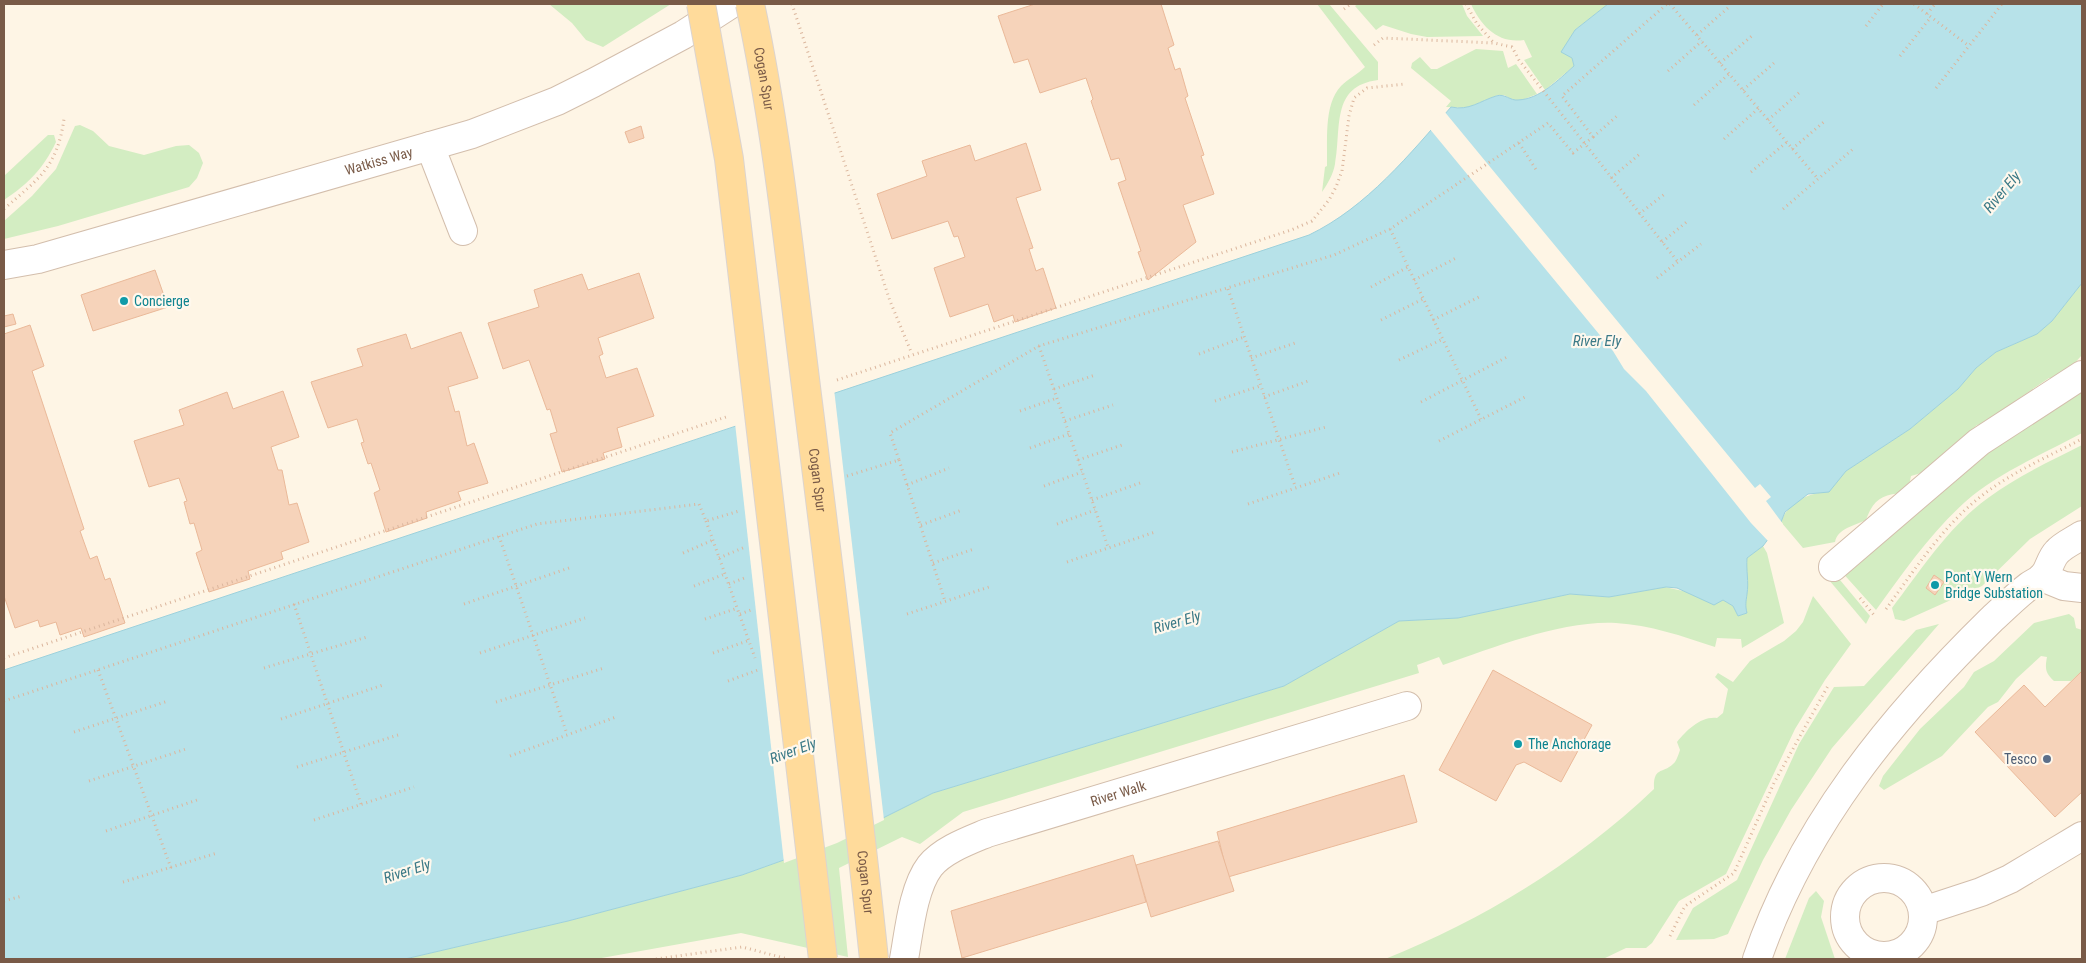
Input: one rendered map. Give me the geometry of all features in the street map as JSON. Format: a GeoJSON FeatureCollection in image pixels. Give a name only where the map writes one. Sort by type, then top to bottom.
{"type":"FeatureCollection","features":[{"type":"Feature","properties":{"kind":"main road"},"geometry":{"type":"LineString","coordinates":[[701,4],[729,158],[823,959]]}},
{"type":"Feature","properties":{"kind":"main road","name":"Cogan Spur"},"geometry":{"type":"LineString","coordinates":[[750,4],[788,236],[849,727],[874,959]]}},
{"type":"Feature","properties":{"kind":"street","name":"Watkiss Way"},"geometry":{"type":"LineString","coordinates":[[4,265],[38,259],[472,134],[557,101],[683,35],[731,4]]}},
{"type":"Feature","properties":{"kind":"street"},"geometry":{"type":"LineString","coordinates":[[430,146],[463,231]]}},
{"type":"Feature","properties":{"kind":"street"},"geometry":{"type":"LineString","coordinates":[[1833,567],[1979,442],[2082,375]]}},
{"type":"Feature","properties":{"kind":"street"},"geometry":{"type":"LineString","coordinates":[[1757,959],[1776,909],[1806,848],[1838,796],[1864,760],[1892,725],[1991,620],[2013,599],[2042,577],[2057,551],[2082,535]]}},
{"type":"Feature","properties":{"kind":"street"},"geometry":{"type":"LineString","coordinates":[[2042,577],[2064,586],[2082,588]]}},
{"type":"Feature","properties":{"kind":"street","name":"River Walk"},"geometry":{"type":"LineString","coordinates":[[904,959],[919,887],[930,866],[943,855],[966,842],[986,833],[1408,706]]}},
{"type":"Feature","properties":{"kind":"street"},"geometry":{"type":"LineString","coordinates":[[1923,911],[1981,892],[2010,879],[2082,836]]}},
{"type":"Feature","properties":{"kind":"street"},"geometry":{"type":"LineString","coordinates":[[1881,878],[1898,881],[1913,890],[1920,900],[1923,911],[1918,937],[1910,946],[1898,953],[1885,956],[1870,956],[1861,948],[1848,929],[1847,906],[1852,896],[1860,887],[1881,878]]}},
{"type":"Feature","properties":{"kind":"path"},"geometry":{"type":"LineString","coordinates":[[792,4],[890,301],[912,354]]}},
{"type":"Feature","properties":{"kind":"path"},"geometry":{"type":"LineString","coordinates":[[1344,9],[1351,4]]}},
{"type":"Feature","properties":{"kind":"path"},"geometry":{"type":"LineString","coordinates":[[1466,4],[1477,24],[1494,43]]}},
{"type":"Feature","properties":{"kind":"path"},"geometry":{"type":"LineString","coordinates":[[1593,137],[1562,96],[1668,4],[1697,35],[1818,179]]}},
{"type":"Feature","properties":{"kind":"path"},"geometry":{"type":"LineString","coordinates":[[1866,26],[1883,4]]}},
{"type":"Feature","properties":{"kind":"path"},"geometry":{"type":"LineString","coordinates":[[1914,4],[1969,46]]}},
{"type":"Feature","properties":{"kind":"path"},"geometry":{"type":"LineString","coordinates":[[1927,14],[1935,4]]}},
{"type":"Feature","properties":{"kind":"path"},"geometry":{"type":"LineString","coordinates":[[1936,88],[2002,4]]}},
{"type":"Feature","properties":{"kind":"path"},"geometry":{"type":"LineString","coordinates":[[1697,35],[1729,7]]}},
{"type":"Feature","properties":{"kind":"path"},"geometry":{"type":"LineString","coordinates":[[1900,56],[1931,17]]}},
{"type":"Feature","properties":{"kind":"path"},"geometry":{"type":"LineString","coordinates":[[1720,63],[1753,35]]}},
{"type":"Feature","properties":{"kind":"path"},"geometry":{"type":"LineString","coordinates":[[1374,45],[1383,38],[1494,43],[1512,47],[1519,60],[1678,262]]}},
{"type":"Feature","properties":{"kind":"path"},"geometry":{"type":"LineString","coordinates":[[1668,71],[1702,41]]}},
{"type":"Feature","properties":{"kind":"path"},"geometry":{"type":"LineString","coordinates":[[1743,90],[1774,63]]}},
{"type":"Feature","properties":{"kind":"path"},"geometry":{"type":"LineString","coordinates":[[1694,105],[1729,74]]}},
{"type":"Feature","properties":{"kind":"path"},"geometry":{"type":"LineString","coordinates":[[1768,120],[1800,92]]}},
{"type":"Feature","properties":{"kind":"path"},"geometry":{"type":"LineString","coordinates":[[1724,139],[1759,108]]}},
{"type":"Feature","properties":{"kind":"path"},"geometry":{"type":"LineString","coordinates":[[1584,144],[1617,116]]}},
{"type":"Feature","properties":{"kind":"path"},"geometry":{"type":"LineString","coordinates":[[4,209],[32,184],[52,162],[61,140],[64,119]]}},
{"type":"Feature","properties":{"kind":"path"},"geometry":{"type":"LineString","coordinates":[[1792,148],[1825,121]]}},
{"type":"Feature","properties":{"kind":"path"},"geometry":{"type":"LineString","coordinates":[[1751,172],[1787,142]]}},
{"type":"Feature","properties":{"kind":"path"},"geometry":{"type":"LineString","coordinates":[[1518,143],[1537,171]]}},
{"type":"Feature","properties":{"kind":"path"},"geometry":{"type":"LineString","coordinates":[[1783,209],[1853,149]]}},
{"type":"Feature","properties":{"kind":"path"},"geometry":{"type":"LineString","coordinates":[[1611,178],[1641,153]]}},
{"type":"Feature","properties":{"kind":"path"},"geometry":{"type":"LineString","coordinates":[[1639,214],[1666,193]]}},
{"type":"Feature","properties":{"kind":"path"},"geometry":{"type":"LineString","coordinates":[[1662,242],[1689,220]]}},
{"type":"Feature","properties":{"kind":"path"},"geometry":{"type":"LineString","coordinates":[[1390,229],[1481,419]]}},
{"type":"Feature","properties":{"kind":"path"},"geometry":{"type":"LineString","coordinates":[[1656,278],[1701,244]]}},
{"type":"Feature","properties":{"kind":"path"},"geometry":{"type":"LineString","coordinates":[[1414,280],[1458,257]]}},
{"type":"Feature","properties":{"kind":"path"},"geometry":{"type":"LineString","coordinates":[[1371,287],[1408,267]]}},
{"type":"Feature","properties":{"kind":"path"},"geometry":{"type":"LineString","coordinates":[[1228,289],[1295,486]]}},
{"type":"Feature","properties":{"kind":"path"},"geometry":{"type":"LineString","coordinates":[[1434,320],[1479,297]]}},
{"type":"Feature","properties":{"kind":"path"},"geometry":{"type":"LineString","coordinates":[[1381,320],[1424,299]]}},
{"type":"Feature","properties":{"kind":"path"},"geometry":{"type":"LineString","coordinates":[[1199,354],[1244,337]]}},
{"type":"Feature","properties":{"kind":"path"},"geometry":{"type":"LineString","coordinates":[[1399,360],[1443,339]]}},
{"type":"Feature","properties":{"kind":"path"},"geometry":{"type":"LineString","coordinates":[[1251,358],[1298,342]]}},
{"type":"Feature","properties":{"kind":"path"},"geometry":{"type":"LineString","coordinates":[[1039,346],[1108,547]]}},
{"type":"Feature","properties":{"kind":"path"},"geometry":{"type":"LineString","coordinates":[[1421,402],[1507,357]]}},
{"type":"Feature","properties":{"kind":"path"},"geometry":{"type":"LineString","coordinates":[[1054,390],[1095,375]]}},
{"type":"Feature","properties":{"kind":"path"},"geometry":{"type":"LineString","coordinates":[[1264,397],[1311,380]]}},
{"type":"Feature","properties":{"kind":"path"},"geometry":{"type":"LineString","coordinates":[[1215,401],[1260,386]]}},
{"type":"Feature","properties":{"kind":"path"},"geometry":{"type":"LineString","coordinates":[[1439,441],[1527,396]]}},
{"type":"Feature","properties":{"kind":"path"},"geometry":{"type":"LineString","coordinates":[[1020,411],[1057,398]]}},
{"type":"Feature","properties":{"kind":"path"},"geometry":{"type":"LineString","coordinates":[[1064,421],[1112,405]]}},
{"type":"Feature","properties":{"kind":"path"},"geometry":{"type":"LineString","coordinates":[[1232,452],[1326,426]]}},
{"type":"Feature","properties":{"kind":"path"},"geometry":{"type":"LineString","coordinates":[[1030,448],[1069,434]]}},
{"type":"Feature","properties":{"kind":"path"},"geometry":{"type":"LineString","coordinates":[[1886,609],[1935,544],[1974,503],[2006,479],[2082,439]]}},
{"type":"Feature","properties":{"kind":"path"},"geometry":{"type":"LineString","coordinates":[[1078,460],[1125,444]]}},
{"type":"Feature","properties":{"kind":"path"},"geometry":{"type":"LineString","coordinates":[[899,460],[945,601]]}},
{"type":"Feature","properties":{"kind":"path"},"geometry":{"type":"LineString","coordinates":[[907,485],[949,468]]}},
{"type":"Feature","properties":{"kind":"path"},"geometry":{"type":"LineString","coordinates":[[1044,486],[1082,472]]}},
{"type":"Feature","properties":{"kind":"path"},"geometry":{"type":"LineString","coordinates":[[1248,504],[1295,486],[1340,473]]}},
{"type":"Feature","properties":{"kind":"path"},"geometry":{"type":"LineString","coordinates":[[1092,500],[1140,483]]}},
{"type":"Feature","properties":{"kind":"path"},"geometry":{"type":"LineString","coordinates":[[921,525],[962,510]]}},
{"type":"Feature","properties":{"kind":"path"},"geometry":{"type":"LineString","coordinates":[[1057,524],[1095,510]]}},
{"type":"Feature","properties":{"kind":"path"},"geometry":{"type":"LineString","coordinates":[[706,521],[759,670]]}},
{"type":"Feature","properties":{"kind":"path"},"geometry":{"type":"LineString","coordinates":[[1067,562],[1155,532]]}},
{"type":"Feature","properties":{"kind":"path"},"geometry":{"type":"LineString","coordinates":[[499,536],[567,734]]}},
{"type":"Feature","properties":{"kind":"path"},"geometry":{"type":"LineString","coordinates":[[683,553],[713,540]]}},
{"type":"Feature","properties":{"kind":"path"},"geometry":{"type":"LineString","coordinates":[[719,558],[746,546]]}},
{"type":"Feature","properties":{"kind":"path"},"geometry":{"type":"LineString","coordinates":[[933,562],[974,549]]}},
{"type":"Feature","properties":{"kind":"path"},"geometry":{"type":"LineString","coordinates":[[464,604],[569,568]]}},
{"type":"Feature","properties":{"kind":"path"},"geometry":{"type":"LineString","coordinates":[[694,586],[725,574]]}},
{"type":"Feature","properties":{"kind":"path"},"geometry":{"type":"LineString","coordinates":[[729,584],[752,575]]}},
{"type":"Feature","properties":{"kind":"path"},"geometry":{"type":"LineString","coordinates":[[907,614],[989,587]]}},
{"type":"Feature","properties":{"kind":"path"},"geometry":{"type":"LineString","coordinates":[[1860,598],[1874,615]]}},
{"type":"Feature","properties":{"kind":"path"},"geometry":{"type":"LineString","coordinates":[[294,604],[361,804]]}},
{"type":"Feature","properties":{"kind":"path"},"geometry":{"type":"LineString","coordinates":[[705,619],[738,608]]}},
{"type":"Feature","properties":{"kind":"path"},"geometry":{"type":"LineString","coordinates":[[480,653],[585,618]]}},
{"type":"Feature","properties":{"kind":"path"},"geometry":{"type":"LineString","coordinates":[[264,668],[366,637]]}},
{"type":"Feature","properties":{"kind":"path"},"geometry":{"type":"LineString","coordinates":[[713,653],[754,638]]}},
{"type":"Feature","properties":{"kind":"path"},"geometry":{"type":"LineString","coordinates":[[728,681],[766,667]]}},
{"type":"Feature","properties":{"kind":"path"},"geometry":{"type":"LineString","coordinates":[[496,702],[604,668]]}},
{"type":"Feature","properties":{"kind":"path"},"geometry":{"type":"LineString","coordinates":[[98,670],[171,868]]}},
{"type":"Feature","properties":{"kind":"path"},"geometry":{"type":"LineString","coordinates":[[1670,936],[1685,906],[1734,873],[1774,784],[1829,684]]}},
{"type":"Feature","properties":{"kind":"path"},"geometry":{"type":"LineString","coordinates":[[281,719],[383,685]]}},
{"type":"Feature","properties":{"kind":"path"},"geometry":{"type":"LineString","coordinates":[[74,732],[168,701]]}},
{"type":"Feature","properties":{"kind":"path"},"geometry":{"type":"LineString","coordinates":[[510,756],[616,717]]}},
{"type":"Feature","properties":{"kind":"path"},"geometry":{"type":"LineString","coordinates":[[297,768],[398,735]]}},
{"type":"Feature","properties":{"kind":"path"},"geometry":{"type":"LineString","coordinates":[[89,781],[186,749]]}},
{"type":"Feature","properties":{"kind":"path"},"geometry":{"type":"LineString","coordinates":[[314,820],[414,786]]}},
{"type":"Feature","properties":{"kind":"path"},"geometry":{"type":"LineString","coordinates":[[106,831],[200,799]]}},
{"type":"Feature","properties":{"kind":"path"},"geometry":{"type":"LineString","coordinates":[[123,882],[217,853]]}},
{"type":"Feature","properties":{"kind":"path"},"geometry":{"type":"LineString","coordinates":[[4,901],[22,896]]}},
{"type":"Feature","properties":{"kind":"path"},"geometry":{"type":"LineString","coordinates":[[656,959],[742,947],[788,959]]}},
{"type":"Feature","properties":{"kind":"green space"},"geometry":{"type":"Polygon","coordinates":[[[549,4],[671,4],[603,47],[586,40],[572,23],[549,4]]]}},
{"type":"Feature","properties":{"kind":"green space"},"geometry":{"type":"Polygon","coordinates":[[[1317,4],[1329,4],[1378,62],[1378,80],[1363,84],[1352,91],[1345,100],[1341,111],[1334,168],[1322,192],[1325,167],[1327,166],[1328,124],[1331,103],[1341,86],[1365,67],[1317,4]]]}},
{"type":"Feature","properties":{"kind":"green space"},"geometry":{"type":"Polygon","coordinates":[[[1358,4],[1462,4],[1467,16],[1483,36],[1427,37],[1383,25],[1376,30],[1355,6],[1358,4]]]}},
{"type":"Feature","properties":{"kind":"green space"},"geometry":{"type":"Polygon","coordinates":[[[1471,4],[1608,4],[1575,30],[1564,48],[1572,58],[1574,66],[1545,90],[1524,60],[1532,57],[1524,40],[1506,39],[1491,32],[1471,4]]]}},
{"type":"Feature","properties":{"kind":"green space"},"geometry":{"type":"Polygon","coordinates":[[[1476,49],[1503,51],[1508,68],[1516,64],[1537,94],[1522,100],[1513,100],[1504,95],[1498,95],[1467,108],[1446,107],[1451,101],[1411,68],[1412,63],[1420,57],[1431,69],[1437,69],[1476,49]]]}},
{"type":"Feature","properties":{"kind":"green space"},"geometry":{"type":"Polygon","coordinates":[[[80,125],[93,131],[109,146],[144,155],[176,146],[189,145],[199,153],[203,163],[197,178],[189,187],[58,226],[4,239],[4,221],[32,196],[56,169],[75,126],[80,125]]]}},
{"type":"Feature","properties":{"kind":"green space"},"geometry":{"type":"Polygon","coordinates":[[[48,135],[54,135],[56,142],[46,160],[21,188],[4,200],[4,176],[48,135]]]}},
{"type":"Feature","properties":{"kind":"green space"},"geometry":{"type":"Polygon","coordinates":[[[2082,283],[2082,355],[2061,378],[2049,378],[2021,397],[2012,412],[1991,423],[1977,425],[1943,454],[1928,471],[1911,476],[1909,486],[1904,493],[1879,499],[1872,507],[1866,520],[1843,530],[1835,542],[1803,548],[1781,522],[1784,514],[1794,503],[1807,496],[1829,491],[1846,471],[1910,429],[1958,389],[1976,368],[1996,352],[2037,334],[2052,321],[2082,283]]]}},
{"type":"Feature","properties":{"kind":"green space"},"geometry":{"type":"Polygon","coordinates":[[[2082,382],[2082,433],[2012,470],[1972,496],[1958,508],[1909,565],[1876,610],[1840,570],[1963,463],[2082,382]]]}},
{"type":"Feature","properties":{"kind":"green space"},"geometry":{"type":"Polygon","coordinates":[[[2082,445],[2082,506],[2030,539],[1982,586],[1904,621],[1895,619],[1892,608],[1936,549],[1974,509],[2034,469],[2082,445]]]}},
{"type":"Feature","properties":{"kind":"green space"},"geometry":{"type":"Polygon","coordinates":[[[1763,546],[1767,553],[1784,623],[1742,648],[1741,639],[1717,638],[1715,647],[1666,632],[1629,624],[1595,623],[1551,630],[1505,643],[1443,665],[1439,657],[1417,665],[1419,673],[963,812],[920,844],[902,837],[839,868],[848,957],[741,933],[596,959],[405,959],[568,921],[742,875],[837,841],[933,793],[1284,686],[1399,621],[1458,618],[1570,594],[1609,597],[1665,587],[1723,600],[1733,606],[1738,616],[1747,613],[1747,558],[1763,546]]]}},
{"type":"Feature","properties":{"kind":"green space"},"geometry":{"type":"Polygon","coordinates":[[[1835,574],[1870,616],[1866,624],[1829,580],[1835,574]]]}},
{"type":"Feature","properties":{"kind":"green space"},"geometry":{"type":"Polygon","coordinates":[[[1813,596],[1851,644],[1825,680],[1795,729],[1726,874],[1679,901],[1652,943],[1646,948],[1626,948],[1603,959],[1385,959],[1458,926],[1528,887],[1561,865],[1624,816],[1654,789],[1657,773],[1675,762],[1680,750],[1677,742],[1685,733],[1705,719],[1717,718],[1723,713],[1728,689],[1715,677],[1718,673],[1733,682],[1750,661],[1784,641],[1803,622],[1813,596]]]}},
{"type":"Feature","properties":{"kind":"green space"},"geometry":{"type":"Polygon","coordinates":[[[2069,614],[2074,618],[2076,628],[2082,630],[2082,671],[2071,681],[2054,681],[2046,670],[2047,657],[2041,656],[2016,679],[1998,702],[1988,707],[1942,756],[1884,790],[1879,786],[1883,776],[1920,729],[1964,687],[1974,672],[1994,661],[2034,623],[2069,614]]]}},
{"type":"Feature","properties":{"kind":"green space"},"geometry":{"type":"Polygon","coordinates":[[[1939,624],[1832,748],[1791,810],[1763,860],[1728,934],[1714,939],[1676,940],[1693,908],[1737,880],[1799,744],[1834,687],[1864,686],[1916,630],[1939,624]]]}},
{"type":"Feature","properties":{"kind":"green space"},"geometry":{"type":"Polygon","coordinates":[[[1816,891],[1824,901],[1821,917],[1835,959],[1785,959],[1809,898],[1816,891]]]}},
{"type":"Feature","properties":{"kind":"water","name":"River Ely"},"geometry":{"type":"Polygon","coordinates":[[[1608,4],[2082,4],[2082,283],[2052,321],[2037,334],[1996,352],[1976,368],[1958,389],[1910,429],[1846,471],[1829,492],[1808,494],[1785,512],[1781,522],[1763,546],[1747,558],[1747,613],[1738,616],[1733,606],[1723,600],[1714,605],[1677,588],[1666,587],[1609,597],[1570,594],[1458,618],[1399,621],[1284,686],[933,793],[837,841],[742,875],[568,921],[405,959],[4,959],[4,670],[1309,235],[1350,210],[1369,195],[1403,161],[1451,107],[1469,107],[1499,95],[1515,100],[1526,99],[1555,83],[1574,66],[1572,58],[1561,52],[1575,30],[1608,4]]]}},
{"type":"Feature","properties":{"kind":"pier"},"geometry":{"type":"Polygon","coordinates":[[[1444,111],[1755,488],[1760,484],[1771,497],[1766,501],[1783,524],[1769,542],[1751,523],[1646,391],[1624,369],[1613,351],[1429,128],[1444,111]]]}},
{"type":"Feature","properties":{"kind":"pier"},"geometry":{"type":"Polygon","coordinates":[[[834,389],[884,820],[837,843],[784,863],[735,423],[834,389]]]}},
{"type":"Feature","properties":{"kind":"building"},"geometry":{"type":"Polygon","coordinates":[[[1035,4],[1161,4],[1174,45],[1168,48],[1175,70],[1180,68],[1188,96],[1185,98],[1204,155],[1201,156],[1214,194],[1183,205],[1196,242],[1148,280],[1138,252],[1141,251],[1118,183],[1126,180],[1119,158],[1111,160],[1091,101],[1093,99],[1086,78],[1040,93],[1028,59],[1014,63],[998,16],[1035,4]]]}},
{"type":"Feature","properties":{"kind":"building"},"geometry":{"type":"Polygon","coordinates":[[[641,126],[644,138],[629,143],[625,132],[641,126]]]}},
{"type":"Feature","properties":{"kind":"building"},"geometry":{"type":"Polygon","coordinates":[[[1026,143],[1041,190],[1016,198],[1033,248],[1029,249],[1036,271],[1043,268],[1056,308],[1015,322],[1013,315],[994,322],[988,304],[950,317],[934,268],[965,257],[958,236],[954,237],[948,221],[892,239],[877,194],[927,176],[922,161],[970,145],[975,161],[1026,143]]]}},
{"type":"Feature","properties":{"kind":"building","name":"Concierge"},"geometry":{"type":"Polygon","coordinates":[[[155,270],[168,307],[93,331],[81,295],[155,270]]]}},
{"type":"Feature","properties":{"kind":"building"},"geometry":{"type":"Polygon","coordinates":[[[639,273],[654,318],[598,338],[603,354],[599,356],[606,378],[637,368],[654,416],[617,428],[622,447],[603,453],[605,459],[562,472],[550,434],[557,432],[550,409],[547,410],[529,360],[503,369],[488,323],[539,307],[534,290],[582,274],[588,290],[639,273]]]}},
{"type":"Feature","properties":{"kind":"building"},"geometry":{"type":"Polygon","coordinates":[[[13,314],[16,324],[4,327],[4,316],[13,314]]]}},
{"type":"Feature","properties":{"kind":"building"},"geometry":{"type":"Polygon","coordinates":[[[30,325],[44,366],[32,371],[84,529],[80,531],[90,559],[97,556],[105,580],[110,578],[125,623],[84,637],[81,628],[60,635],[56,622],[40,627],[38,620],[15,628],[4,596],[4,334],[30,325]]]}},
{"type":"Feature","properties":{"kind":"building"},"geometry":{"type":"Polygon","coordinates":[[[461,332],[478,378],[448,387],[455,412],[459,411],[467,446],[474,443],[488,483],[458,492],[461,500],[426,512],[427,518],[386,532],[374,493],[380,490],[371,463],[368,464],[361,443],[364,442],[357,419],[328,428],[311,382],[363,366],[357,349],[406,334],[411,349],[461,332]]]}},
{"type":"Feature","properties":{"kind":"building"},"geometry":{"type":"Polygon","coordinates":[[[283,391],[299,437],[271,447],[278,470],[282,470],[289,505],[297,503],[309,542],[281,552],[283,559],[248,571],[250,579],[209,592],[196,553],[202,550],[194,523],[190,524],[184,502],[187,501],[179,478],[149,487],[134,441],[184,425],[179,410],[227,392],[233,409],[283,391]]]}},
{"type":"Feature","properties":{"kind":"building","name":"Pont Y Wern Bridge Substation"},"geometry":{"type":"Polygon","coordinates":[[[1934,575],[1944,582],[1935,595],[1926,588],[1934,575]]]}},
{"type":"Feature","properties":{"kind":"building","name":"The Anchorage"},"geometry":{"type":"Polygon","coordinates":[[[1493,670],[1592,725],[1561,782],[1524,762],[1516,765],[1496,801],[1439,770],[1493,670]]]}},
{"type":"Feature","properties":{"kind":"building"},"geometry":{"type":"Polygon","coordinates":[[[2082,671],[2082,792],[2055,817],[1975,732],[2024,685],[2045,707],[2082,671]]]}},
{"type":"Feature","properties":{"kind":"building"},"geometry":{"type":"Polygon","coordinates":[[[1404,775],[1417,822],[1228,877],[1217,832],[1404,775]]]}},
{"type":"Feature","properties":{"kind":"building"},"geometry":{"type":"Polygon","coordinates":[[[1218,841],[1234,891],[1151,917],[1136,865],[1218,841]]]}},
{"type":"Feature","properties":{"kind":"building"},"geometry":{"type":"Polygon","coordinates":[[[1133,855],[1146,902],[962,958],[951,911],[1133,855]]]}},
{"type":"Feature","properties":{"kind":"place","name":"Concierge"},"geometry":{"type":"Point","coordinates":[124,301]}},
{"type":"Feature","properties":{"kind":"place","name":"Pont Y Wern Bridge Substation"},"geometry":{"type":"Point","coordinates":[1935,585]}},
{"type":"Feature","properties":{"kind":"place","name":"The Anchorage"},"geometry":{"type":"Point","coordinates":[1518,744]}},
{"type":"Feature","properties":{"kind":"place","name":"Tesco"},"geometry":{"type":"Point","coordinates":[2047,759]}}]}
